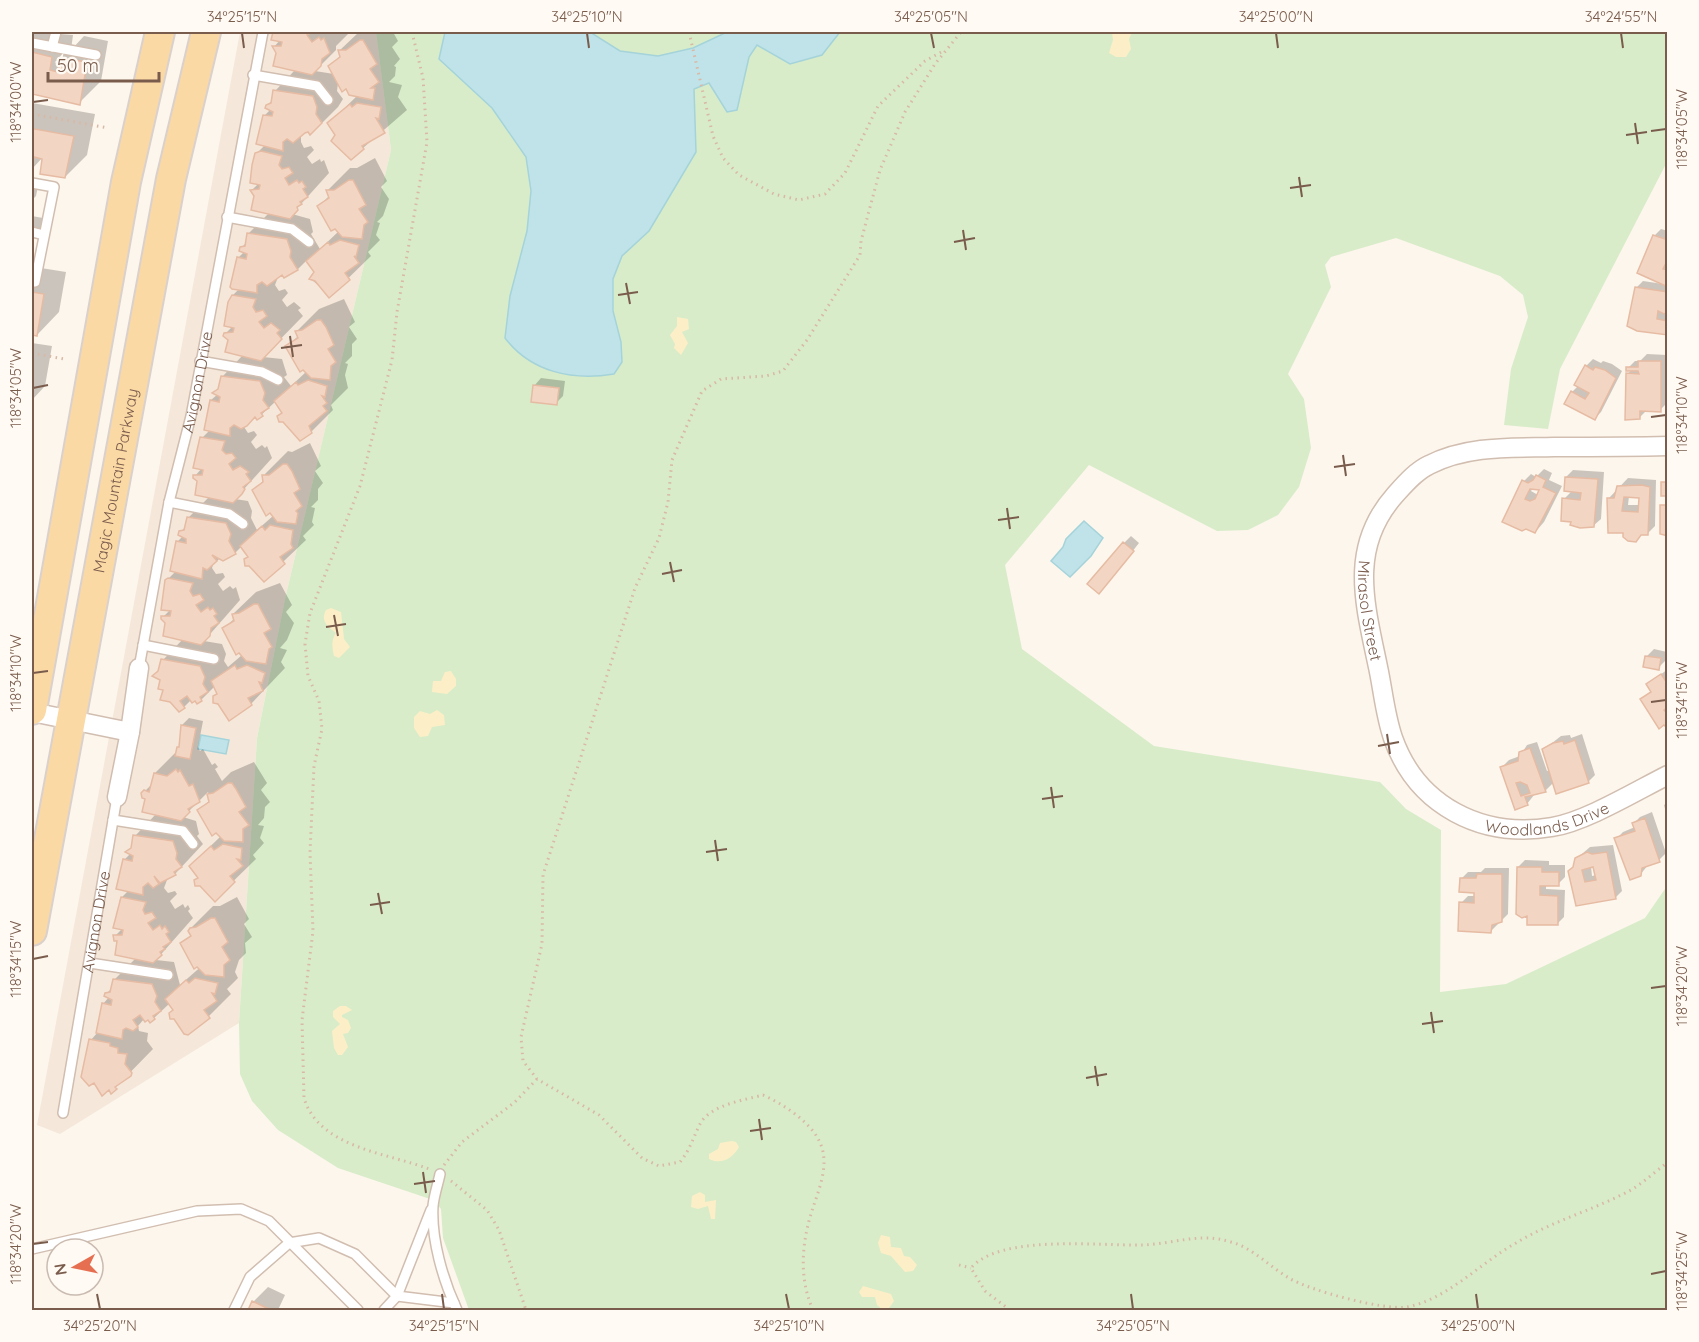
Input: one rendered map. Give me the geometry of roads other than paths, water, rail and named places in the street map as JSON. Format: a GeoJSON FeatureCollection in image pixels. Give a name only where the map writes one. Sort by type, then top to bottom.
{"type":"FeatureCollection","features":[{"type":"Feature","properties":{"kind":"main road"},"geometry":{"type":"LineString","coordinates":[[32,711],[126,182],[160,32]]}},
{"type":"Feature","properties":{"kind":"main road","name":"Magic Mountain Parkway"},"geometry":{"type":"LineString","coordinates":[[32,931],[69,719],[171,179],[206,32]]}},
{"type":"Feature","properties":{"kind":"street","name":"Mirasol Street"},"geometry":{"type":"LineString","coordinates":[[1428,795],[1408,770],[1393,737],[1366,612],[1362,580],[1368,539],[1385,507],[1406,483],[1428,466],[1460,453],[1489,448],[1668,446]]}},
{"type":"Feature","properties":{"kind":"street","name":"Avignon Drive"},"geometry":{"type":"LineString","coordinates":[[117,797],[130,732],[139,668]]}},
{"type":"Feature","properties":{"kind":"street"},"geometry":{"type":"LineString","coordinates":[[32,711],[130,732]]}},
{"type":"Feature","properties":{"kind":"street","name":"Woodlands Drive"},"geometry":{"type":"LineString","coordinates":[[1428,795],[1460,817],[1490,827],[1519,830],[1553,827],[1573,821],[1668,775]]}},
{"type":"Feature","properties":{"kind":"lane"},"geometry":{"type":"LineString","coordinates":[[52,47],[56,32]]}},
{"type":"Feature","properties":{"kind":"lane","name":"Avignon Drive"},"geometry":{"type":"LineString","coordinates":[[139,668],[169,502],[191,416],[253,75],[263,32]]}},
{"type":"Feature","properties":{"kind":"lane"},"geometry":{"type":"LineString","coordinates":[[32,43],[96,55]]}},
{"type":"Feature","properties":{"kind":"lane"},"geometry":{"type":"LineString","coordinates":[[253,75],[317,86],[328,100]]}},
{"type":"Feature","properties":{"kind":"lane"},"geometry":{"type":"LineString","coordinates":[[32,183],[54,187],[35,282],[32,281]]}},
{"type":"Feature","properties":{"kind":"lane"},"geometry":{"type":"LineString","coordinates":[[227,217],[292,229],[309,242]]}},
{"type":"Feature","properties":{"kind":"lane"},"geometry":{"type":"LineString","coordinates":[[32,232],[44,235]]}},
{"type":"Feature","properties":{"kind":"lane"},"geometry":{"type":"LineString","coordinates":[[200,361],[262,372],[278,380]]}},
{"type":"Feature","properties":{"kind":"lane"},"geometry":{"type":"LineString","coordinates":[[169,502],[229,514],[243,524]]}},
{"type":"Feature","properties":{"kind":"lane"},"geometry":{"type":"LineString","coordinates":[[143,645],[214,659]]}},
{"type":"Feature","properties":{"kind":"lane","name":"Avignon Drive"},"geometry":{"type":"LineString","coordinates":[[63,1113],[117,797]]}},
{"type":"Feature","properties":{"kind":"lane"},"geometry":{"type":"LineString","coordinates":[[113,819],[183,831],[194,844]]}},
{"type":"Feature","properties":{"kind":"lane"},"geometry":{"type":"LineString","coordinates":[[90,963],[168,975]]}},
{"type":"Feature","properties":{"kind":"lane"},"geometry":{"type":"LineString","coordinates":[[384,1311],[397,1296],[433,1205],[440,1174]]}},
{"type":"Feature","properties":{"kind":"lane"},"geometry":{"type":"LineString","coordinates":[[433,1205],[434,1228],[445,1280],[455,1307]]}},
{"type":"Feature","properties":{"kind":"lane"},"geometry":{"type":"LineString","coordinates":[[32,1249],[196,1211],[220,1208],[242,1209],[269,1221],[358,1311]]}},
{"type":"Feature","properties":{"kind":"lane"},"geometry":{"type":"LineString","coordinates":[[234,1311],[250,1277],[289,1243],[319,1238],[355,1254],[397,1296],[455,1307]]}},
{"type":"Feature","properties":{"kind":"water"},"geometry":{"type":"Polygon","coordinates":[[[445,32],[590,32],[620,51],[658,56],[693,48],[727,32],[840,32],[822,55],[790,64],[757,45],[749,57],[737,110],[727,112],[709,83],[694,89],[696,152],[649,231],[622,256],[613,279],[613,311],[621,342],[622,362],[614,374],[583,376],[568,375],[540,366],[515,350],[505,338],[510,296],[527,231],[531,191],[526,157],[492,108],[439,59],[445,32]]]}},
{"type":"Feature","properties":{"kind":"water"},"geometry":{"type":"Polygon","coordinates":[[[1084,521],[1103,538],[1091,556],[1070,577],[1051,561],[1063,547],[1066,539],[1084,521]]]}},
{"type":"Feature","properties":{"kind":"water"},"geometry":{"type":"Polygon","coordinates":[[[201,735],[229,740],[226,754],[198,749],[201,735]]]}}]}
